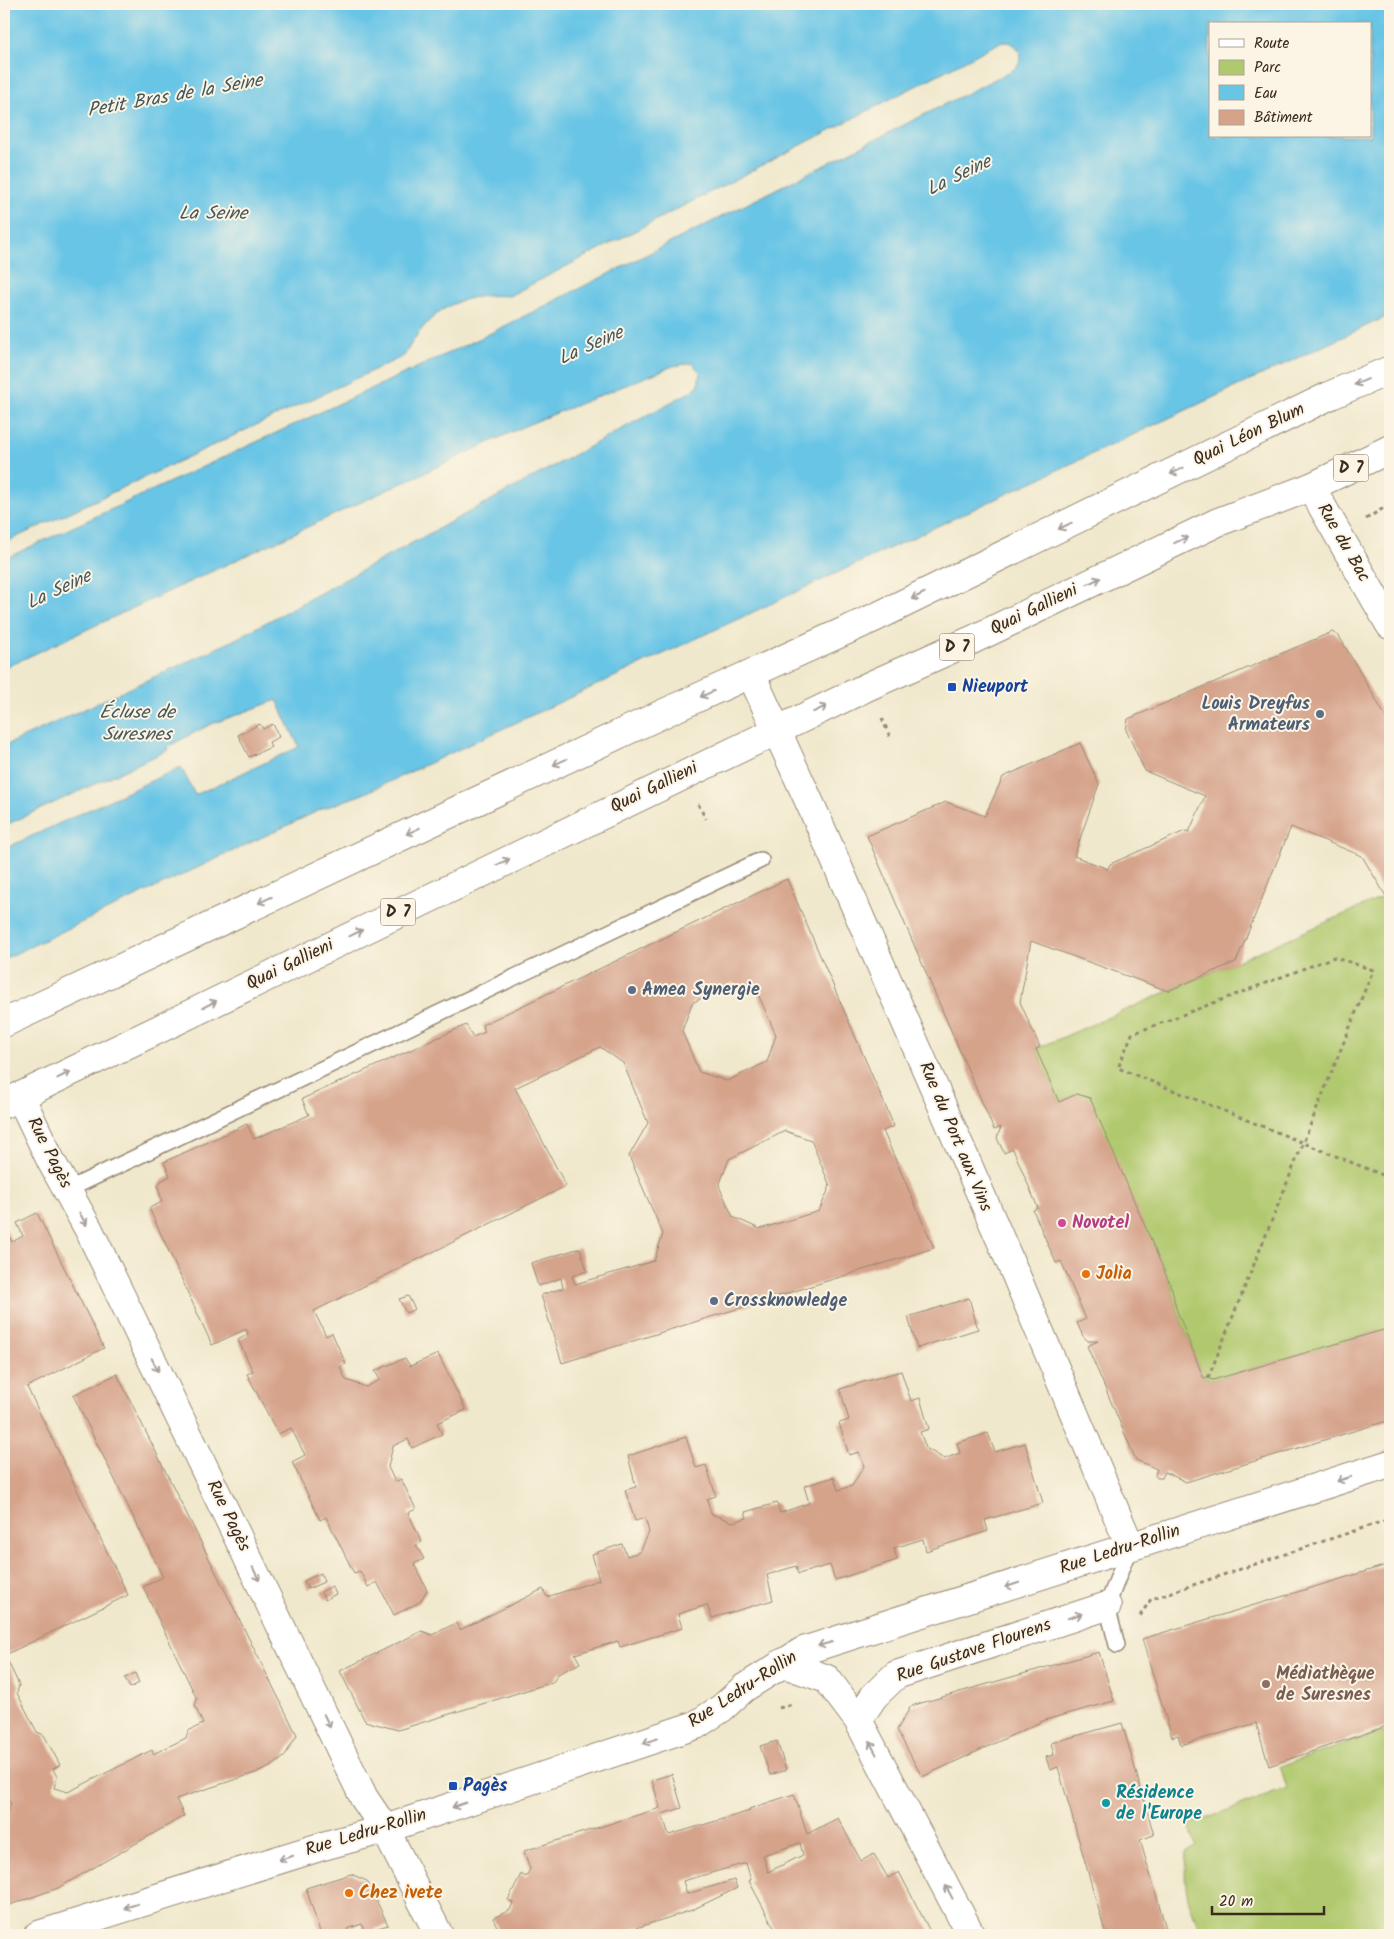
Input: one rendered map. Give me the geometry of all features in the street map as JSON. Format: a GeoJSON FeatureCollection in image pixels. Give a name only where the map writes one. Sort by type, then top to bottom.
{"type":"FeatureCollection","features":[{"type":"Feature","properties":{"kind":"street","name":"Quai Léon Blum"},"geometry":{"type":"LineString","coordinates":[[751,674],[885,612],[1331,395],[1390,370]]}},
{"type":"Feature","properties":{"kind":"street","name":"D 7"},"geometry":{"type":"LineString","coordinates":[[1311,487],[1390,449]]}},
{"type":"Feature","properties":{"kind":"street","name":"Rue du Bac"},"geometry":{"type":"LineString","coordinates":[[1311,487],[1390,625]]}},
{"type":"Feature","properties":{"kind":"street","name":"Quai Gallieni"},"geometry":{"type":"LineString","coordinates":[[12,1100],[776,730],[972,640],[1218,522],[1311,487]]}},
{"type":"Feature","properties":{"kind":"street","name":"Rue du Port aux Vins"},"geometry":{"type":"LineString","coordinates":[[751,674],[818,821],[1011,1264],[1130,1546]]}},
{"type":"Feature","properties":{"kind":"street"},"geometry":{"type":"LineString","coordinates":[[4,1023],[751,674]]}},
{"type":"Feature","properties":{"kind":"street","name":"Rue Pagès"},"geometry":{"type":"LineString","coordinates":[[12,1100],[51,1161],[89,1230],[364,1798],[385,1829],[439,1935]]}},
{"type":"Feature","properties":{"kind":"street","name":"Rue Ledru-Rollin"},"geometry":{"type":"LineString","coordinates":[[38,1935],[323,1846],[385,1829],[696,1725],[722,1708],[744,1688],[802,1651],[872,1631],[1130,1546],[1390,1464]]}},
{"type":"Feature","properties":{"kind":"street","name":"Rue Gustave Flourens"},"geometry":{"type":"LineString","coordinates":[[852,1710],[874,1696],[896,1675],[1106,1606]]}},
{"type":"Feature","properties":{"kind":"street"},"geometry":{"type":"LineString","coordinates":[[782,1663],[827,1679],[852,1710],[971,1935]]}},
{"type":"Feature","properties":{"kind":"lane"},"geometry":{"type":"LineString","coordinates":[[67,1190],[761,860]]}},
{"type":"Feature","properties":{"kind":"lane"},"geometry":{"type":"LineString","coordinates":[[1117,1645],[1106,1606],[1130,1546]]}},
{"type":"Feature","properties":{"kind":"path"},"geometry":{"type":"LineString","coordinates":[[1366,519],[1390,504]]}},
{"type":"Feature","properties":{"kind":"path"},"geometry":{"type":"LineString","coordinates":[[880,715],[890,737]]}},
{"type":"Feature","properties":{"kind":"path"},"geometry":{"type":"LineString","coordinates":[[696,800],[706,819]]}},
{"type":"Feature","properties":{"kind":"path"},"geometry":{"type":"LineString","coordinates":[[1208,1378],[1304,1143],[1373,970],[1334,957],[1132,1034],[1118,1068],[1304,1143],[1390,1178]]}},
{"type":"Feature","properties":{"kind":"path"},"geometry":{"type":"LineString","coordinates":[[1138,1618],[1151,1599],[1390,1519]]}},
{"type":"Feature","properties":{"kind":"path"},"geometry":{"type":"LineString","coordinates":[[774,1709],[791,1704],[834,1704],[852,1710]]}},
{"type":"Feature","properties":{"kind":"green space"},"geometry":{"type":"Polygon","coordinates":[[[1386,896],[1390,903],[1390,1328],[1213,1380],[1203,1377],[1176,1308],[1172,1289],[1077,1094],[1059,1102],[1036,1049],[1386,896]]]}},
{"type":"Feature","properties":{"kind":"green space"},"geometry":{"type":"Polygon","coordinates":[[[1390,1729],[1390,1935],[1202,1935],[1190,1904],[1186,1887],[1186,1853],[1196,1846],[1189,1825],[1287,1788],[1280,1766],[1390,1729]]]}},
{"type":"Feature","properties":{"kind":"water","name":"La Seine"},"geometry":{"type":"Polygon","coordinates":[[[4,4],[1390,4],[1390,315],[363,794],[322,809],[4,959],[4,849],[181,767],[195,795],[299,747],[277,700],[209,725],[167,747],[168,750],[4,826],[4,746],[230,642],[688,393],[698,386],[700,372],[692,363],[673,366],[527,425],[4,668],[4,559],[485,336],[1011,71],[1019,62],[1019,50],[1010,42],[997,44],[509,296],[474,297],[460,301],[434,316],[413,340],[404,356],[4,543],[4,4]]]}},
{"type":"Feature","properties":{"kind":"building"},"geometry":{"type":"Polygon","coordinates":[[[1332,632],[1339,636],[1390,724],[1390,903],[1362,856],[1291,827],[1236,962],[1168,991],[1031,941],[1020,1002],[1040,1047],[1036,1049],[1059,1102],[1077,1094],[1090,1098],[1172,1289],[1176,1308],[1203,1377],[1213,1380],[1390,1328],[1390,1420],[1186,1482],[1165,1472],[1162,1478],[1157,1478],[1155,1475],[1157,1469],[1136,1460],[1087,1346],[1098,1341],[1088,1341],[1083,1336],[1077,1323],[1086,1319],[1061,1261],[1056,1263],[1033,1210],[1038,1208],[1013,1149],[1004,1153],[997,1138],[1001,1127],[994,1130],[867,836],[946,802],[985,816],[1003,777],[1080,743],[1099,784],[1074,856],[1108,869],[1110,864],[1185,831],[1189,832],[1205,796],[1145,771],[1126,730],[1128,719],[1332,632]]]}},
{"type":"Feature","properties":{"kind":"building"},"geometry":{"type":"Polygon","coordinates":[[[260,724],[263,729],[273,724],[279,737],[269,742],[271,747],[249,757],[238,735],[260,724]]]}},
{"type":"Feature","properties":{"kind":"building"},"geometry":{"type":"Polygon","coordinates":[[[787,879],[894,1126],[883,1131],[934,1248],[562,1363],[541,1295],[563,1288],[561,1278],[538,1286],[531,1263],[580,1248],[587,1271],[572,1276],[575,1284],[654,1261],[663,1234],[629,1156],[648,1123],[623,1063],[600,1047],[515,1088],[566,1186],[314,1311],[326,1336],[332,1333],[346,1364],[340,1367],[346,1380],[366,1387],[380,1380],[375,1371],[405,1358],[410,1366],[438,1354],[466,1410],[437,1423],[442,1434],[412,1448],[408,1439],[393,1446],[388,1467],[395,1482],[401,1479],[416,1509],[408,1513],[422,1542],[416,1545],[424,1559],[414,1564],[427,1590],[420,1602],[394,1615],[377,1582],[368,1587],[360,1571],[354,1573],[326,1517],[320,1520],[292,1462],[305,1455],[291,1428],[278,1434],[247,1374],[253,1371],[238,1340],[248,1334],[246,1329],[212,1345],[149,1208],[162,1202],[158,1186],[161,1181],[170,1176],[164,1162],[247,1124],[254,1139],[309,1115],[302,1099],[466,1025],[473,1037],[485,1032],[482,1025],[787,879]],[[732,983],[692,1003],[682,1031],[699,1072],[727,1081],[767,1062],[776,1035],[758,994],[732,983]],[[785,1131],[729,1159],[719,1186],[733,1217],[760,1229],[819,1211],[830,1186],[811,1140],[785,1131]]]}},
{"type":"Feature","properties":{"kind":"building"},"geometry":{"type":"Polygon","coordinates":[[[37,1213],[104,1348],[27,1387],[128,1595],[5,1655],[19,1685],[17,1693],[37,1732],[44,1735],[60,1765],[53,1769],[57,1777],[54,1788],[68,1792],[152,1750],[153,1754],[186,1738],[188,1731],[203,1724],[195,1706],[197,1699],[143,1587],[163,1577],[73,1395],[117,1374],[297,1735],[284,1757],[275,1764],[264,1770],[176,1799],[184,1816],[58,1888],[4,1907],[4,1813],[8,1811],[11,1804],[4,1793],[4,1225],[12,1242],[23,1236],[17,1223],[37,1213]]]}},
{"type":"Feature","properties":{"kind":"building"},"geometry":{"type":"Polygon","coordinates":[[[408,1296],[415,1309],[406,1313],[399,1299],[408,1296]]]}},
{"type":"Feature","properties":{"kind":"building"},"geometry":{"type":"Polygon","coordinates":[[[969,1298],[978,1329],[917,1348],[908,1317],[969,1298]]]}},
{"type":"Feature","properties":{"kind":"building"},"geometry":{"type":"Polygon","coordinates":[[[901,1371],[911,1401],[920,1398],[929,1429],[920,1432],[926,1448],[944,1459],[960,1453],[957,1443],[988,1433],[995,1452],[1025,1443],[1043,1503],[985,1520],[988,1531],[926,1551],[923,1539],[894,1548],[897,1560],[835,1580],[830,1565],[798,1574],[796,1566],[767,1575],[773,1600],[712,1618],[707,1605],[678,1614],[682,1628],[620,1647],[618,1641],[575,1654],[580,1663],[558,1674],[553,1682],[398,1730],[365,1721],[340,1671],[422,1631],[432,1635],[456,1623],[460,1630],[543,1589],[547,1597],[599,1580],[592,1554],[622,1544],[627,1556],[640,1552],[649,1532],[645,1518],[635,1521],[625,1490],[636,1487],[628,1456],[686,1437],[696,1468],[706,1465],[716,1496],[707,1499],[711,1514],[733,1522],[747,1518],[745,1512],[777,1503],[780,1513],[809,1503],[804,1486],[834,1477],[838,1490],[852,1486],[864,1466],[859,1452],[849,1455],[839,1423],[849,1420],[840,1389],[901,1371]]]}},
{"type":"Feature","properties":{"kind":"building"},"geometry":{"type":"Polygon","coordinates":[[[1390,1564],[1390,1725],[1269,1766],[1256,1723],[1181,1745],[1178,1735],[1172,1737],[1142,1639],[1390,1564]]]}},
{"type":"Feature","properties":{"kind":"building"},"geometry":{"type":"Polygon","coordinates":[[[321,1573],[324,1582],[308,1589],[304,1581],[321,1573]]]}},
{"type":"Feature","properties":{"kind":"building"},"geometry":{"type":"Polygon","coordinates":[[[332,1586],[336,1594],[325,1600],[321,1592],[332,1586]]]}},
{"type":"Feature","properties":{"kind":"building"},"geometry":{"type":"Polygon","coordinates":[[[1099,1652],[1114,1701],[1045,1720],[922,1777],[897,1730],[911,1706],[1099,1652]]]}},
{"type":"Feature","properties":{"kind":"building"},"geometry":{"type":"Polygon","coordinates":[[[135,1673],[139,1683],[130,1688],[125,1678],[135,1673]]]}},
{"type":"Feature","properties":{"kind":"building","name":"Résidence de l'Europe"},"geometry":{"type":"Polygon","coordinates":[[[1122,1723],[1154,1835],[1140,1840],[1168,1935],[1106,1935],[1058,1767],[1050,1770],[1046,1757],[1054,1755],[1051,1743],[1122,1723]]]}},
{"type":"Feature","properties":{"kind":"building"},"geometry":{"type":"Polygon","coordinates":[[[777,1741],[786,1770],[770,1775],[760,1746],[777,1741]]]}},
{"type":"Feature","properties":{"kind":"building"},"geometry":{"type":"Polygon","coordinates":[[[672,1774],[682,1808],[662,1814],[669,1835],[750,1811],[749,1809],[794,1794],[807,1834],[838,1818],[861,1861],[874,1854],[888,1878],[899,1872],[932,1935],[778,1935],[749,1881],[751,1880],[746,1863],[683,1881],[687,1894],[734,1880],[737,1888],[692,1910],[627,1931],[626,1935],[501,1935],[493,1918],[510,1910],[513,1903],[508,1900],[521,1874],[526,1877],[530,1869],[524,1851],[660,1808],[652,1780],[672,1774]],[[800,1843],[763,1855],[768,1872],[803,1855],[800,1843]]]}},
{"type":"Feature","properties":{"kind":"building"},"geometry":{"type":"Polygon","coordinates":[[[351,1874],[367,1881],[388,1925],[365,1932],[362,1924],[347,1929],[349,1935],[321,1935],[306,1888],[351,1874]]]}},
{"type":"Feature","properties":{"kind":"place","name":"Nieuport"},"geometry":{"type":"Point","coordinates":[952,687]}},
{"type":"Feature","properties":{"kind":"place","name":"Louis Dreyfus Armateurs"},"geometry":{"type":"Point","coordinates":[1320,714]}},
{"type":"Feature","properties":{"kind":"place","name":"Amea Synergie"},"geometry":{"type":"Point","coordinates":[632,990]}},
{"type":"Feature","properties":{"kind":"place","name":"Novotel"},"geometry":{"type":"Point","coordinates":[1062,1223]}},
{"type":"Feature","properties":{"kind":"place","name":"Jolia"},"geometry":{"type":"Point","coordinates":[1086,1274]}},
{"type":"Feature","properties":{"kind":"place","name":"Crossknowledge"},"geometry":{"type":"Point","coordinates":[714,1301]}},
{"type":"Feature","properties":{"kind":"place","name":"Médiathèque de Suresnes"},"geometry":{"type":"Point","coordinates":[1266,1684]}},
{"type":"Feature","properties":{"kind":"place","name":"Pagès"},"geometry":{"type":"Point","coordinates":[453,1786]}},
{"type":"Feature","properties":{"kind":"place","name":"Résidence de l'Europe"},"geometry":{"type":"Point","coordinates":[1106,1803]}},
{"type":"Feature","properties":{"kind":"place","name":"Chez ivete"},"geometry":{"type":"Point","coordinates":[349,1893]}},
{"type":"Feature","properties":{"kind":"water label","name":"Petit Bras de la Seine"},"geometry":{"type":"Point","coordinates":[175,96]}},
{"type":"Feature","properties":{"kind":"water label","name":"Écluse de Suresnes"},"geometry":{"type":"Point","coordinates":[137,724]}}]}
